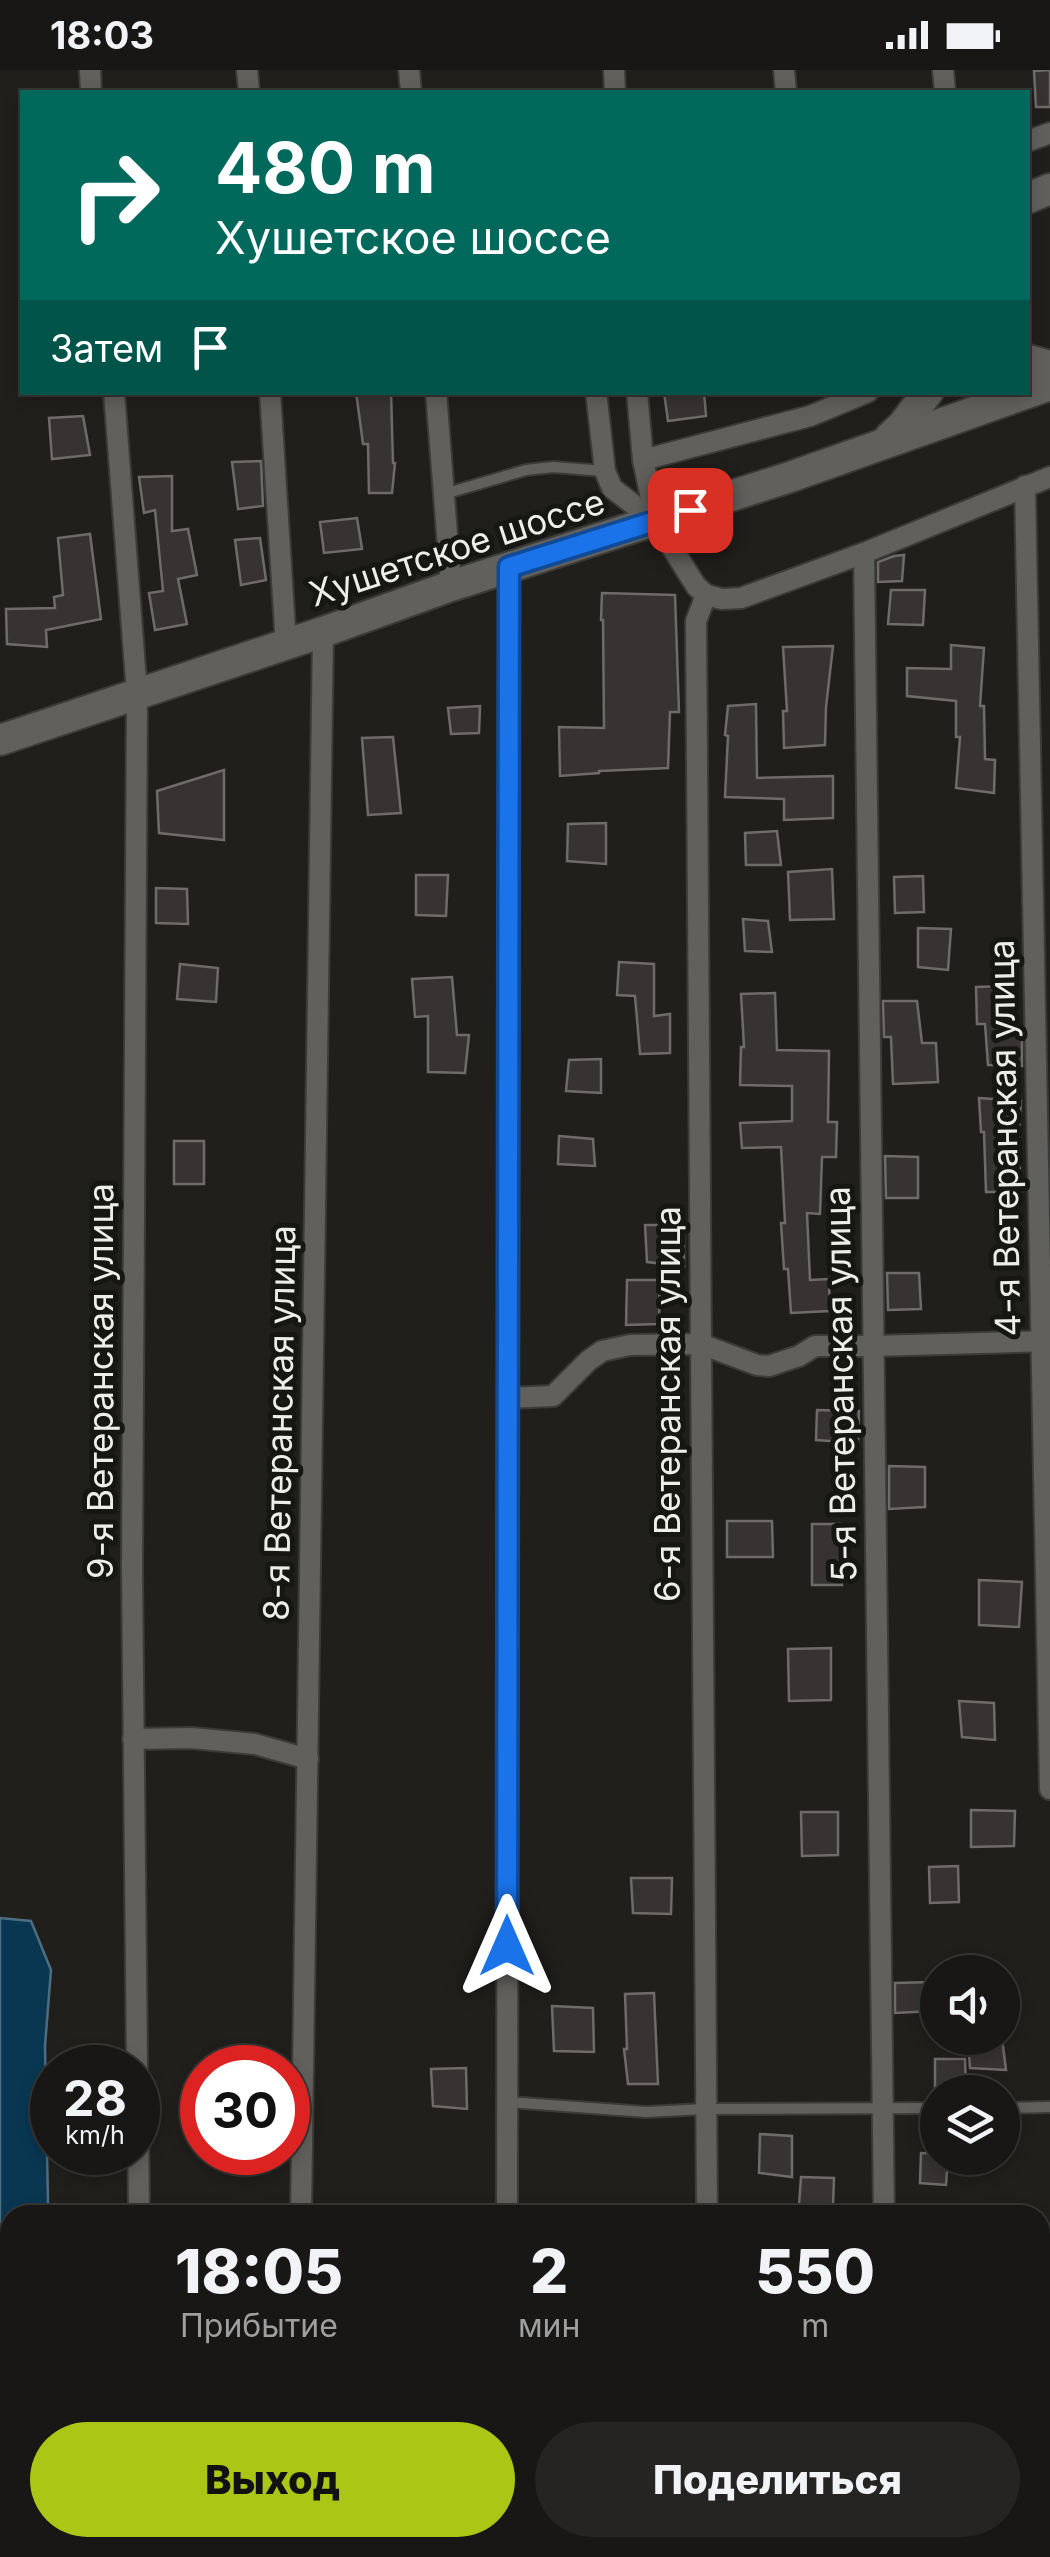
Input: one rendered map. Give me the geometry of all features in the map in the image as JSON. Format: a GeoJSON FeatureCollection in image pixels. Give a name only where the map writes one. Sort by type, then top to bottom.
{"type":"FeatureCollection","features":[{"type":"Feature","properties":{"kind":"main road"},"geometry":{"type":"LineString","coordinates":[[884,442],[926,395]]}},
{"type":"Feature","properties":{"kind":"main road","name":"Хушетское шоссе"},"geometry":{"type":"LineString","coordinates":[[0,740],[451,586],[656,522],[884,442],[974,402],[1005,395]]}},
{"type":"Feature","properties":{"kind":"street","name":"9-я Ветеранская улица"},"geometry":{"type":"LineString","coordinates":[[114,395],[137,694],[132,1739],[137,2045]]}},
{"type":"Feature","properties":{"kind":"street"},"geometry":{"type":"LineString","coordinates":[[270,395],[286,645]]}},
{"type":"Feature","properties":{"kind":"street"},"geometry":{"type":"LineString","coordinates":[[436,395],[451,586]]}},
{"type":"Feature","properties":{"kind":"street"},"geometry":{"type":"LineString","coordinates":[[596,395],[604,471],[612,488],[656,522]]}},
{"type":"Feature","properties":{"kind":"street"},"geometry":{"type":"LineString","coordinates":[[637,395],[643,460],[656,522],[684,570],[706,594],[722,599],[741,598],[864,553],[1050,477]]}},
{"type":"Feature","properties":{"kind":"street"},"geometry":{"type":"LineString","coordinates":[[808,395],[810,416]]}},
{"type":"Feature","properties":{"kind":"street"},"geometry":{"type":"LineString","coordinates":[[643,460],[810,416],[861,395]]}},
{"type":"Feature","properties":{"kind":"street","name":"4-я Ветеранская улица"},"geometry":{"type":"LineString","coordinates":[[1026,486],[1046,1341],[1050,1790]]}},
{"type":"Feature","properties":{"kind":"street","name":"5-я Ветеранская улица"},"geometry":{"type":"LineString","coordinates":[[864,553],[884,2205]]}},
{"type":"Feature","properties":{"kind":"street"},"geometry":{"type":"LineString","coordinates":[[507,2205],[509,567]]}},
{"type":"Feature","properties":{"kind":"street","name":"6-я Ветеранская улица"},"geometry":{"type":"LineString","coordinates":[[706,594],[696,621],[707,2205]]}},
{"type":"Feature","properties":{"kind":"street","name":"8-я Ветеранская улица"},"geometry":{"type":"LineString","coordinates":[[301,2205],[324,632]]}},
{"type":"Feature","properties":{"kind":"street"},"geometry":{"type":"LineString","coordinates":[[508,1398],[554,1396],[588,1361],[615,1346],[700,1344],[769,1366],[815,1346],[1046,1341]]}},
{"type":"Feature","properties":{"kind":"street"},"geometry":{"type":"LineString","coordinates":[[132,1739],[191,1738],[255,1744],[308,1759]]}},
{"type":"Feature","properties":{"kind":"street"},"geometry":{"type":"LineString","coordinates":[[139,2175],[139,2205]]}},
{"type":"Feature","properties":{"kind":"lane"},"geometry":{"type":"LineString","coordinates":[[444,494],[553,466],[604,471]]}},
{"type":"Feature","properties":{"kind":"lane"},"geometry":{"type":"LineString","coordinates":[[507,2102],[646,2112],[705,2108],[920,2108]]}},
{"type":"Feature","properties":{"kind":"lane"},"geometry":{"type":"LineString","coordinates":[[1020,2108],[1050,2107]]}},
{"type":"Feature","properties":{"kind":"water"},"geometry":{"type":"Polygon","coordinates":[[[0,1918],[31,1921],[51,1970],[45,2045],[30,2045],[30,2175],[47,2175],[48,2205],[0,2205],[0,1918]]]}},
{"type":"Feature","properties":{"kind":"building"},"geometry":{"type":"Polygon","coordinates":[[[1050,70],[1050,107],[1036,107],[1034,71],[1050,70]]]}},
{"type":"Feature","properties":{"kind":"building"},"geometry":{"type":"Polygon","coordinates":[[[356,395],[391,395],[395,463],[392,493],[369,493],[368,444],[363,444],[356,395]]]}},
{"type":"Feature","properties":{"kind":"building"},"geometry":{"type":"Polygon","coordinates":[[[664,395],[704,395],[706,416],[668,421],[664,395]]]}},
{"type":"Feature","properties":{"kind":"building"},"geometry":{"type":"Polygon","coordinates":[[[83,416],[90,455],[52,459],[49,418],[83,416]]]}},
{"type":"Feature","properties":{"kind":"building"},"geometry":{"type":"Polygon","coordinates":[[[261,461],[263,506],[238,509],[232,462],[261,461]]]}},
{"type":"Feature","properties":{"kind":"building"},"geometry":{"type":"Polygon","coordinates":[[[172,476],[172,531],[188,529],[197,575],[178,579],[187,624],[155,630],[149,593],[163,591],[155,510],[144,513],[139,477],[172,476]]]}},
{"type":"Feature","properties":{"kind":"building"},"geometry":{"type":"Polygon","coordinates":[[[357,518],[362,549],[324,553],[320,522],[357,518]]]}},
{"type":"Feature","properties":{"kind":"building"},"geometry":{"type":"Polygon","coordinates":[[[90,534],[101,619],[46,630],[47,647],[7,644],[6,609],[55,608],[54,597],[63,595],[58,538],[90,534]]]}},
{"type":"Feature","properties":{"kind":"building"},"geometry":{"type":"Polygon","coordinates":[[[260,538],[266,580],[241,585],[235,540],[260,538]]]}},
{"type":"Feature","properties":{"kind":"building"},"geometry":{"type":"Polygon","coordinates":[[[904,555],[902,581],[878,582],[878,562],[904,555]]]}},
{"type":"Feature","properties":{"kind":"building"},"geometry":{"type":"Polygon","coordinates":[[[891,590],[925,590],[923,625],[888,624],[891,590]]]}},
{"type":"Feature","properties":{"kind":"building"},"geometry":{"type":"Polygon","coordinates":[[[602,593],[675,595],[679,712],[670,712],[668,768],[560,776],[559,727],[604,728],[602,593]]]}},
{"type":"Feature","properties":{"kind":"building"},"geometry":{"type":"Polygon","coordinates":[[[951,645],[984,648],[980,706],[984,706],[985,759],[995,760],[994,793],[956,788],[960,737],[956,737],[956,701],[907,696],[907,668],[951,669],[951,645]]]}},
{"type":"Feature","properties":{"kind":"building"},"geometry":{"type":"Polygon","coordinates":[[[833,646],[825,745],[784,748],[783,711],[787,711],[783,647],[833,646]]]}},
{"type":"Feature","properties":{"kind":"building"},"geometry":{"type":"Polygon","coordinates":[[[756,704],[757,778],[833,776],[833,818],[784,820],[784,799],[725,797],[728,706],[756,704]]]}},
{"type":"Feature","properties":{"kind":"building"},"geometry":{"type":"Polygon","coordinates":[[[480,706],[479,733],[451,734],[448,708],[480,706]]]}},
{"type":"Feature","properties":{"kind":"building"},"geometry":{"type":"Polygon","coordinates":[[[393,737],[401,813],[368,815],[362,738],[393,737]]]}},
{"type":"Feature","properties":{"kind":"building"},"geometry":{"type":"Polygon","coordinates":[[[224,770],[224,840],[159,833],[157,791],[224,770]]]}},
{"type":"Feature","properties":{"kind":"building"},"geometry":{"type":"Polygon","coordinates":[[[606,823],[606,864],[567,861],[568,824],[606,823]]]}},
{"type":"Feature","properties":{"kind":"building"},"geometry":{"type":"Polygon","coordinates":[[[777,831],[781,865],[746,865],[745,833],[777,831]]]}},
{"type":"Feature","properties":{"kind":"building"},"geometry":{"type":"Polygon","coordinates":[[[832,869],[834,919],[790,920],[788,872],[832,869]]]}},
{"type":"Feature","properties":{"kind":"building"},"geometry":{"type":"Polygon","coordinates":[[[416,875],[448,875],[446,916],[416,915],[416,875]]]}},
{"type":"Feature","properties":{"kind":"building"},"geometry":{"type":"Polygon","coordinates":[[[923,876],[924,912],[895,913],[894,877],[923,876]]]}},
{"type":"Feature","properties":{"kind":"building"},"geometry":{"type":"Polygon","coordinates":[[[156,888],[187,889],[188,924],[156,923],[156,888]]]}},
{"type":"Feature","properties":{"kind":"building"},"geometry":{"type":"Polygon","coordinates":[[[743,919],[768,921],[772,952],[745,951],[743,919]]]}},
{"type":"Feature","properties":{"kind":"building"},"geometry":{"type":"Polygon","coordinates":[[[918,928],[951,929],[948,970],[918,967],[918,928]]]}},
{"type":"Feature","properties":{"kind":"building"},"geometry":{"type":"Polygon","coordinates":[[[619,962],[654,964],[654,1016],[670,1014],[670,1053],[640,1054],[635,996],[617,995],[619,962]]]}},
{"type":"Feature","properties":{"kind":"building"},"geometry":{"type":"Polygon","coordinates":[[[180,964],[218,968],[216,1002],[177,999],[180,964]]]}},
{"type":"Feature","properties":{"kind":"building"},"geometry":{"type":"Polygon","coordinates":[[[452,977],[457,1035],[469,1035],[465,1073],[428,1072],[428,1016],[415,1017],[412,979],[452,977]]]}},
{"type":"Feature","properties":{"kind":"building"},"geometry":{"type":"Polygon","coordinates":[[[1005,986],[1007,1034],[1022,1034],[1022,1066],[988,1065],[985,1024],[977,1024],[976,987],[1005,986]]]}},
{"type":"Feature","properties":{"kind":"building"},"geometry":{"type":"Polygon","coordinates":[[[775,993],[777,1050],[829,1051],[828,1122],[837,1122],[836,1157],[822,1157],[820,1214],[807,1213],[810,1280],[829,1279],[830,1311],[791,1313],[781,1223],[785,1223],[781,1147],[742,1148],[740,1123],[792,1121],[792,1086],[740,1085],[744,1047],[741,994],[775,993]]]}},
{"type":"Feature","properties":{"kind":"building"},"geometry":{"type":"Polygon","coordinates":[[[883,1001],[917,1001],[922,1043],[936,1043],[938,1082],[893,1084],[891,1037],[884,1037],[883,1001]]]}},
{"type":"Feature","properties":{"kind":"building"},"geometry":{"type":"Polygon","coordinates":[[[601,1059],[601,1093],[566,1091],[569,1060],[601,1059]]]}},
{"type":"Feature","properties":{"kind":"building"},"geometry":{"type":"Polygon","coordinates":[[[979,1098],[1021,1101],[1017,1157],[1021,1192],[986,1192],[979,1098]]]}},
{"type":"Feature","properties":{"kind":"building"},"geometry":{"type":"Polygon","coordinates":[[[559,1136],[593,1139],[595,1166],[558,1164],[559,1136]]]}},
{"type":"Feature","properties":{"kind":"building"},"geometry":{"type":"Polygon","coordinates":[[[174,1141],[204,1141],[204,1184],[174,1184],[174,1141]]]}},
{"type":"Feature","properties":{"kind":"building"},"geometry":{"type":"Polygon","coordinates":[[[885,1156],[918,1157],[918,1198],[886,1198],[885,1156]]]}},
{"type":"Feature","properties":{"kind":"building"},"geometry":{"type":"Polygon","coordinates":[[[645,1225],[684,1225],[684,1266],[647,1262],[645,1225]]]}},
{"type":"Feature","properties":{"kind":"building"},"geometry":{"type":"Polygon","coordinates":[[[887,1273],[919,1273],[921,1309],[888,1310],[887,1273]]]}},
{"type":"Feature","properties":{"kind":"building"},"geometry":{"type":"Polygon","coordinates":[[[627,1280],[660,1280],[659,1324],[626,1325],[627,1280]]]}},
{"type":"Feature","properties":{"kind":"building"},"geometry":{"type":"Polygon","coordinates":[[[817,1410],[859,1411],[858,1443],[816,1440],[817,1410]]]}},
{"type":"Feature","properties":{"kind":"building"},"geometry":{"type":"Polygon","coordinates":[[[889,1466],[925,1467],[925,1507],[889,1509],[889,1466]]]}},
{"type":"Feature","properties":{"kind":"building"},"geometry":{"type":"Polygon","coordinates":[[[727,1521],[772,1521],[773,1557],[727,1557],[727,1521]]]}},
{"type":"Feature","properties":{"kind":"building"},"geometry":{"type":"Polygon","coordinates":[[[812,1524],[841,1524],[842,1585],[812,1585],[812,1524]]]}},
{"type":"Feature","properties":{"kind":"building"},"geometry":{"type":"Polygon","coordinates":[[[979,1580],[1022,1582],[1019,1627],[979,1625],[979,1580]]]}},
{"type":"Feature","properties":{"kind":"building"},"geometry":{"type":"Polygon","coordinates":[[[831,1648],[831,1700],[789,1701],[788,1649],[831,1648]]]}},
{"type":"Feature","properties":{"kind":"building"},"geometry":{"type":"Polygon","coordinates":[[[959,1701],[994,1703],[995,1740],[962,1737],[959,1701]]]}},
{"type":"Feature","properties":{"kind":"building"},"geometry":{"type":"Polygon","coordinates":[[[971,1810],[1015,1811],[1014,1846],[971,1847],[971,1810]]]}},
{"type":"Feature","properties":{"kind":"building"},"geometry":{"type":"Polygon","coordinates":[[[801,1812],[838,1812],[838,1855],[802,1856],[801,1812]]]}},
{"type":"Feature","properties":{"kind":"building"},"geometry":{"type":"Polygon","coordinates":[[[958,1866],[959,1902],[930,1903],[929,1867],[958,1866]]]}},
{"type":"Feature","properties":{"kind":"building"},"geometry":{"type":"Polygon","coordinates":[[[631,1878],[672,1878],[671,1914],[633,1913],[631,1878]]]}},
{"type":"Feature","properties":{"kind":"building"},"geometry":{"type":"Polygon","coordinates":[[[920,1982],[920,2012],[895,2013],[895,1983],[920,1982]]]}},
{"type":"Feature","properties":{"kind":"building"},"geometry":{"type":"Polygon","coordinates":[[[654,1993],[658,2084],[628,2084],[625,1994],[654,1993]]]}},
{"type":"Feature","properties":{"kind":"building"},"geometry":{"type":"Polygon","coordinates":[[[552,2006],[593,2008],[594,2052],[554,2051],[552,2006]]]}},
{"type":"Feature","properties":{"kind":"building"},"geometry":{"type":"Polygon","coordinates":[[[969,2055],[1004,2055],[1006,2070],[970,2068],[969,2055]]]}},
{"type":"Feature","properties":{"kind":"building"},"geometry":{"type":"Polygon","coordinates":[[[935,2059],[965,2059],[965,2075],[935,2075],[935,2059]]]}},
{"type":"Feature","properties":{"kind":"building"},"geometry":{"type":"Polygon","coordinates":[[[466,2068],[467,2109],[433,2106],[431,2069],[466,2068]]]}},
{"type":"Feature","properties":{"kind":"building"},"geometry":{"type":"Polygon","coordinates":[[[760,2134],[792,2136],[792,2177],[759,2173],[760,2134]]]}},
{"type":"Feature","properties":{"kind":"building"},"geometry":{"type":"Polygon","coordinates":[[[920,2175],[947,2175],[946,2185],[920,2183],[920,2175]]]}},
{"type":"Feature","properties":{"kind":"building"},"geometry":{"type":"Polygon","coordinates":[[[801,2177],[834,2178],[833,2205],[799,2205],[801,2177]]]}},
{"type":"Feature","properties":{"kind":"route"},"geometry":{"type":"LineString","coordinates":[[507,1946],[509,567],[690,510]]}}]}
